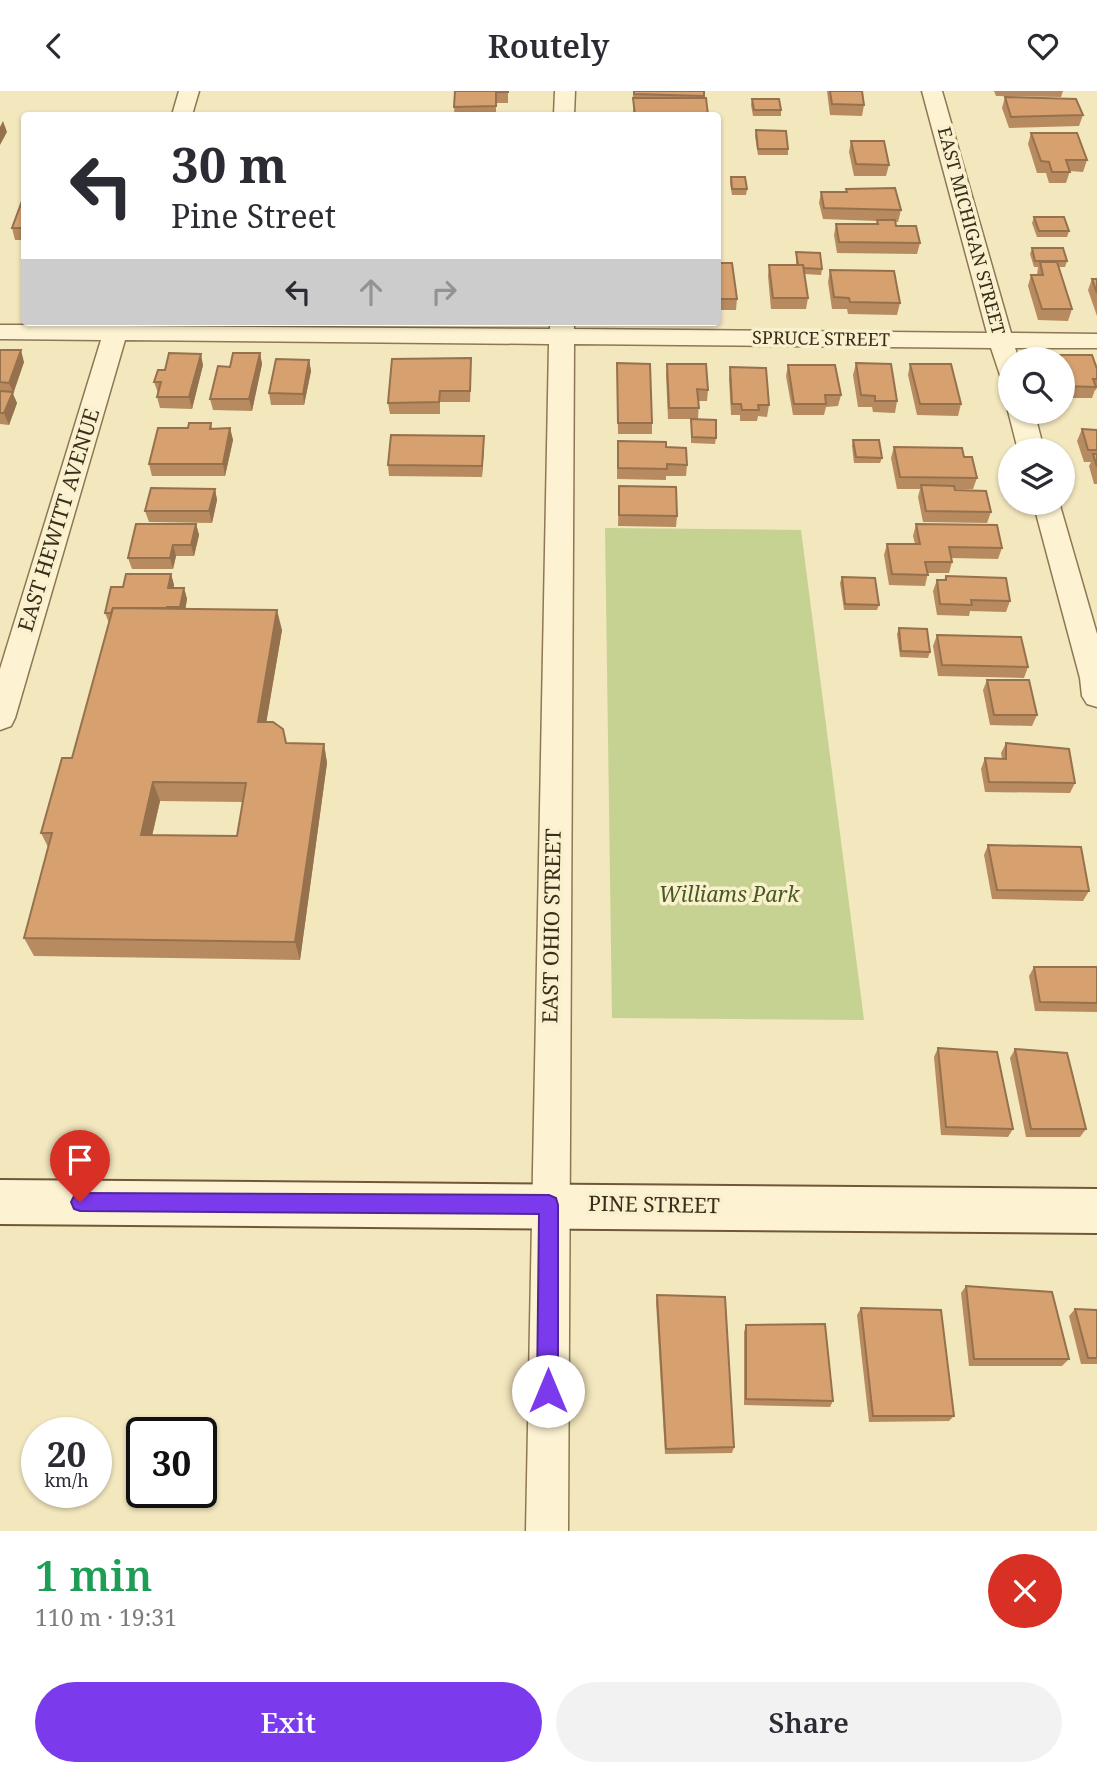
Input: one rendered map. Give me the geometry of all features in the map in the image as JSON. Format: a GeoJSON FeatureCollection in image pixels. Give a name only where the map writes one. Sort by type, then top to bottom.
{"type":"FeatureCollection","features":[{"type":"Feature","properties":{"kind":"street"},"geometry":{"type":"LineString","coordinates":[[183,112],[189,91]]}},
{"type":"Feature","properties":{"kind":"street"},"geometry":{"type":"LineString","coordinates":[[565,91],[565,112]]}},
{"type":"Feature","properties":{"kind":"street","name":"EAST MICHIGAN STREET"},"geometry":{"type":"LineString","coordinates":[[932,91],[1003,347]]}},
{"type":"Feature","properties":{"kind":"street","name":"SPRUCE STREET"},"geometry":{"type":"LineString","coordinates":[[0,333],[117,328],[563,329],[1001,341],[1097,341]]}},
{"type":"Feature","properties":{"kind":"street","name":"EAST HEWITT AVENUE"},"geometry":{"type":"LineString","coordinates":[[0,718],[117,328]]}},
{"type":"Feature","properties":{"kind":"street","name":"EAST OHIO STREET"},"geometry":{"type":"LineString","coordinates":[[547,1531],[557,550],[563,329]]}},
{"type":"Feature","properties":{"kind":"street"},"geometry":{"type":"LineString","coordinates":[[1050,515],[1095,678],[1097,697]]}},
{"type":"Feature","properties":{"kind":"street","name":"PINE STREET"},"geometry":{"type":"LineString","coordinates":[[0,1202],[1097,1211]]}},
{"type":"Feature","properties":{"kind":"green space","name":"Williams Park"},"geometry":{"type":"Polygon","coordinates":[[[605,528],[801,530],[864,1020],[612,1018],[605,528]]]}},
{"type":"Feature","properties":{"kind":"building"},"geometry":{"type":"Polygon","coordinates":[[[455,91],[508,92],[496,92],[496,106],[454,107],[455,91]]]}},
{"type":"Feature","properties":{"kind":"building"},"geometry":{"type":"Polygon","coordinates":[[[634,91],[704,91],[704,96],[634,94],[634,91]]]}},
{"type":"Feature","properties":{"kind":"building"},"geometry":{"type":"Polygon","coordinates":[[[830,91],[862,91],[864,105],[832,104],[830,91]]]}},
{"type":"Feature","properties":{"kind":"building"},"geometry":{"type":"Polygon","coordinates":[[[1005,97],[1076,99],[1083,115],[1011,117],[1005,97]]]}},
{"type":"Feature","properties":{"kind":"building"},"geometry":{"type":"Polygon","coordinates":[[[633,98],[706,98],[708,112],[635,112],[633,98]]]}},
{"type":"Feature","properties":{"kind":"building"},"geometry":{"type":"Polygon","coordinates":[[[752,99],[779,99],[781,110],[754,110],[752,99]]]}},
{"type":"Feature","properties":{"kind":"building"},"geometry":{"type":"Polygon","coordinates":[[[756,130],[786,131],[788,149],[758,149],[756,130]]]}},
{"type":"Feature","properties":{"kind":"building"},"geometry":{"type":"Polygon","coordinates":[[[1031,133],[1077,133],[1087,160],[1066,160],[1070,172],[1052,172],[1049,162],[1041,161],[1031,133]]]}},
{"type":"Feature","properties":{"kind":"building"},"geometry":{"type":"Polygon","coordinates":[[[851,141],[884,141],[889,165],[856,164],[851,141]]]}},
{"type":"Feature","properties":{"kind":"building"},"geometry":{"type":"Polygon","coordinates":[[[731,177],[745,177],[747,189],[732,189],[731,177]]]}},
{"type":"Feature","properties":{"kind":"building"},"geometry":{"type":"Polygon","coordinates":[[[895,188],[901,210],[824,208],[821,192],[847,192],[846,189],[895,188]]]}},
{"type":"Feature","properties":{"kind":"building"},"geometry":{"type":"Polygon","coordinates":[[[21,204],[21,228],[12,228],[21,204]]]}},
{"type":"Feature","properties":{"kind":"building"},"geometry":{"type":"Polygon","coordinates":[[[1034,217],[1064,217],[1069,231],[1039,231],[1034,217]]]}},
{"type":"Feature","properties":{"kind":"building"},"geometry":{"type":"Polygon","coordinates":[[[877,220],[895,220],[896,226],[916,226],[920,243],[839,242],[836,224],[878,224],[877,220]]]}},
{"type":"Feature","properties":{"kind":"building"},"geometry":{"type":"Polygon","coordinates":[[[1032,248],[1063,248],[1067,261],[1035,261],[1032,248]]]}},
{"type":"Feature","properties":{"kind":"building"},"geometry":{"type":"Polygon","coordinates":[[[796,252],[820,253],[822,269],[798,265],[796,252]]]}},
{"type":"Feature","properties":{"kind":"building"},"geometry":{"type":"Polygon","coordinates":[[[1040,262],[1057,262],[1072,309],[1042,309],[1031,275],[1043,275],[1040,262]]]}},
{"type":"Feature","properties":{"kind":"building"},"geometry":{"type":"Polygon","coordinates":[[[721,263],[732,263],[737,299],[721,299],[721,263]]]}},
{"type":"Feature","properties":{"kind":"building"},"geometry":{"type":"Polygon","coordinates":[[[769,265],[803,265],[808,298],[773,298],[769,265]]]}},
{"type":"Feature","properties":{"kind":"building"},"geometry":{"type":"Polygon","coordinates":[[[830,270],[894,271],[900,303],[850,302],[849,298],[834,297],[830,270]]]}},
{"type":"Feature","properties":{"kind":"building"},"geometry":{"type":"Polygon","coordinates":[[[1092,279],[1097,279],[1097,293],[1092,279]]]}},
{"type":"Feature","properties":{"kind":"building"},"geometry":{"type":"Polygon","coordinates":[[[0,350],[21,350],[9,383],[0,382],[0,350]]]}},
{"type":"Feature","properties":{"kind":"building"},"geometry":{"type":"Polygon","coordinates":[[[169,353],[201,354],[189,397],[157,397],[161,382],[154,382],[158,370],[165,370],[169,353]]]}},
{"type":"Feature","properties":{"kind":"building"},"geometry":{"type":"Polygon","coordinates":[[[233,353],[260,353],[249,399],[210,399],[218,366],[230,367],[233,353]]]}},
{"type":"Feature","properties":{"kind":"building"},"geometry":{"type":"Polygon","coordinates":[[[1075,355],[1092,355],[1097,369],[1097,379],[1093,379],[1096,387],[1075,386],[1075,355]]]}},
{"type":"Feature","properties":{"kind":"building"},"geometry":{"type":"Polygon","coordinates":[[[471,358],[470,391],[440,391],[439,402],[388,403],[392,359],[471,358]]]}},
{"type":"Feature","properties":{"kind":"building"},"geometry":{"type":"Polygon","coordinates":[[[276,359],[309,360],[303,394],[269,393],[276,359]]]}},
{"type":"Feature","properties":{"kind":"building"},"geometry":{"type":"Polygon","coordinates":[[[617,363],[650,364],[652,423],[618,423],[617,363]]]}},
{"type":"Feature","properties":{"kind":"building"},"geometry":{"type":"Polygon","coordinates":[[[856,363],[891,364],[897,401],[875,401],[875,396],[861,395],[856,363]]]}},
{"type":"Feature","properties":{"kind":"building"},"geometry":{"type":"Polygon","coordinates":[[[667,364],[706,364],[708,390],[697,389],[699,408],[669,408],[667,364]]]}},
{"type":"Feature","properties":{"kind":"building"},"geometry":{"type":"Polygon","coordinates":[[[910,364],[951,364],[961,404],[920,404],[910,364]]]}},
{"type":"Feature","properties":{"kind":"building"},"geometry":{"type":"Polygon","coordinates":[[[788,365],[835,365],[841,395],[825,395],[826,404],[794,404],[788,365]]]}},
{"type":"Feature","properties":{"kind":"building"},"geometry":{"type":"Polygon","coordinates":[[[730,367],[766,368],[769,405],[758,405],[759,410],[742,410],[741,404],[732,404],[730,367]]]}},
{"type":"Feature","properties":{"kind":"building"},"geometry":{"type":"Polygon","coordinates":[[[0,391],[13,392],[4,413],[0,413],[0,391]]]}},
{"type":"Feature","properties":{"kind":"building"},"geometry":{"type":"Polygon","coordinates":[[[691,419],[716,420],[716,438],[692,437],[691,419]]]}},
{"type":"Feature","properties":{"kind":"building"},"geometry":{"type":"Polygon","coordinates":[[[189,423],[211,423],[210,429],[230,428],[223,464],[149,464],[158,428],[188,428],[189,423]]]}},
{"type":"Feature","properties":{"kind":"building"},"geometry":{"type":"Polygon","coordinates":[[[1082,429],[1097,430],[1097,450],[1088,450],[1082,429]]]}},
{"type":"Feature","properties":{"kind":"building"},"geometry":{"type":"Polygon","coordinates":[[[391,435],[484,436],[482,466],[388,465],[391,435]]]}},
{"type":"Feature","properties":{"kind":"building"},"geometry":{"type":"Polygon","coordinates":[[[853,440],[879,440],[882,458],[856,457],[853,440]]]}},
{"type":"Feature","properties":{"kind":"building"},"geometry":{"type":"Polygon","coordinates":[[[618,441],[666,442],[666,447],[686,448],[687,465],[667,464],[667,469],[618,468],[618,441]]]}},
{"type":"Feature","properties":{"kind":"building"},"geometry":{"type":"Polygon","coordinates":[[[894,447],[962,448],[964,457],[972,457],[977,478],[900,477],[894,447]]]}},
{"type":"Feature","properties":{"kind":"building"},"geometry":{"type":"Polygon","coordinates":[[[921,485],[986,491],[991,512],[926,511],[921,485]]]}},
{"type":"Feature","properties":{"kind":"building"},"geometry":{"type":"Polygon","coordinates":[[[619,486],[676,487],[677,516],[619,515],[619,486]]]}},
{"type":"Feature","properties":{"kind":"building"},"geometry":{"type":"Polygon","coordinates":[[[151,488],[215,489],[209,511],[145,511],[151,488]]]}},
{"type":"Feature","properties":{"kind":"building"},"geometry":{"type":"Polygon","coordinates":[[[136,524],[196,524],[191,545],[173,545],[170,558],[128,558],[136,524]]]}},
{"type":"Feature","properties":{"kind":"building"},"geometry":{"type":"Polygon","coordinates":[[[916,524],[997,525],[1002,548],[949,547],[952,562],[925,562],[928,575],[892,574],[887,544],[920,544],[916,524]]]}},
{"type":"Feature","properties":{"kind":"building"},"geometry":{"type":"Polygon","coordinates":[[[126,574],[171,574],[168,588],[184,588],[180,607],[113,608],[111,613],[105,613],[111,587],[123,587],[126,574]]]}},
{"type":"Feature","properties":{"kind":"building"},"geometry":{"type":"Polygon","coordinates":[[[946,576],[1006,578],[1010,601],[971,600],[972,605],[940,604],[937,580],[946,580],[946,576]]]}},
{"type":"Feature","properties":{"kind":"building"},"geometry":{"type":"Polygon","coordinates":[[[842,577],[875,578],[879,605],[845,604],[842,577]]]}},
{"type":"Feature","properties":{"kind":"building"},"geometry":{"type":"Polygon","coordinates":[[[113,608],[277,610],[258,722],[273,722],[283,729],[286,743],[324,744],[295,942],[24,938],[52,833],[41,833],[62,758],[72,758],[113,608]],[[153,782],[141,835],[237,836],[246,783],[153,782]]]}},
{"type":"Feature","properties":{"kind":"building"},"geometry":{"type":"Polygon","coordinates":[[[899,628],[927,629],[930,652],[901,651],[899,628]]]}},
{"type":"Feature","properties":{"kind":"building"},"geometry":{"type":"Polygon","coordinates":[[[937,635],[1021,637],[1028,667],[942,665],[937,635]]]}},
{"type":"Feature","properties":{"kind":"building"},"geometry":{"type":"Polygon","coordinates":[[[987,680],[1029,680],[1037,715],[994,715],[987,680]]]}},
{"type":"Feature","properties":{"kind":"building"},"geometry":{"type":"Polygon","coordinates":[[[1006,743],[1069,749],[1075,783],[989,782],[985,758],[1006,759],[1006,743]]]}},
{"type":"Feature","properties":{"kind":"building"},"geometry":{"type":"Polygon","coordinates":[[[988,845],[1081,847],[1089,891],[997,890],[988,845]]]}},
{"type":"Feature","properties":{"kind":"building"},"geometry":{"type":"Polygon","coordinates":[[[1034,967],[1097,967],[1097,1003],[1040,1002],[1034,967]]]}},
{"type":"Feature","properties":{"kind":"building"},"geometry":{"type":"Polygon","coordinates":[[[938,1048],[997,1052],[1013,1129],[946,1127],[938,1048]]]}},
{"type":"Feature","properties":{"kind":"building"},"geometry":{"type":"Polygon","coordinates":[[[1015,1049],[1067,1053],[1086,1129],[1031,1129],[1015,1049]]]}},
{"type":"Feature","properties":{"kind":"building"},"geometry":{"type":"Polygon","coordinates":[[[966,1286],[1052,1292],[1069,1359],[974,1359],[966,1286]]]}},
{"type":"Feature","properties":{"kind":"building"},"geometry":{"type":"Polygon","coordinates":[[[657,1295],[725,1297],[734,1447],[666,1449],[657,1295]]]}},
{"type":"Feature","properties":{"kind":"building"},"geometry":{"type":"Polygon","coordinates":[[[861,1308],[941,1310],[954,1416],[873,1416],[861,1308]]]}},
{"type":"Feature","properties":{"kind":"building"},"geometry":{"type":"Polygon","coordinates":[[[1075,1309],[1097,1310],[1097,1358],[1088,1358],[1075,1309]]]}},
{"type":"Feature","properties":{"kind":"building"},"geometry":{"type":"Polygon","coordinates":[[[825,1324],[833,1401],[746,1399],[746,1325],[825,1324]]]}},
{"type":"Feature","properties":{"kind":"route"},"geometry":{"type":"LineString","coordinates":[[80,1202],[549,1205],[548,1391]]}}]}
